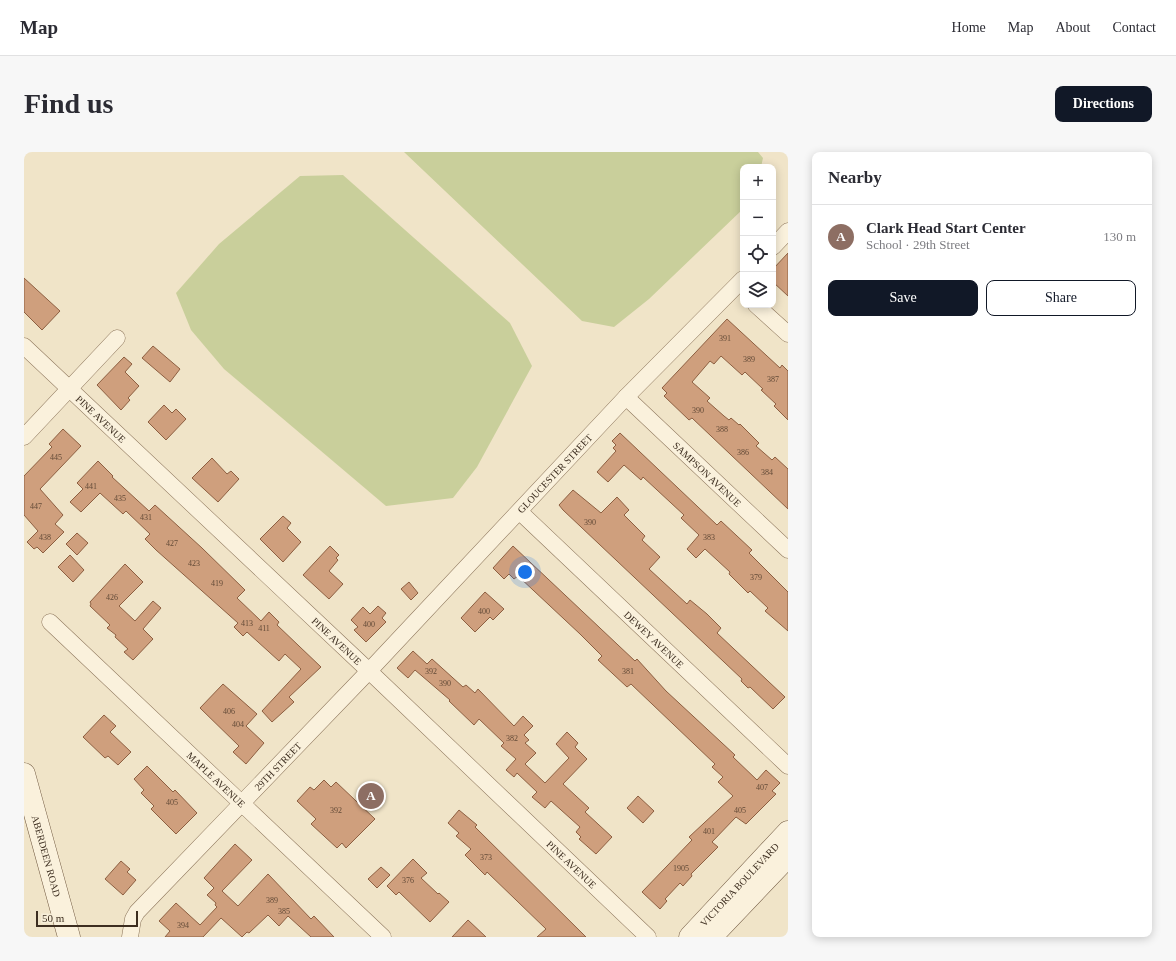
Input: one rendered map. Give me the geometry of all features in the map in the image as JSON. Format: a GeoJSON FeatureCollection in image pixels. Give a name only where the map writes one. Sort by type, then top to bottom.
{"type":"FeatureCollection","features":[{"type":"Feature","properties":{"kind":"main road","name":"ABERDEEN ROAD"},"geometry":{"type":"LineString","coordinates":[[24,774],[69,937]]}},
{"type":"Feature","properties":{"kind":"main road","name":"VICTORIA BOULEVARD"},"geometry":{"type":"LineString","coordinates":[[690,937],[788,832]]}},
{"type":"Feature","properties":{"kind":"main road","name":"VICTORIA BOULEVARD"},"geometry":{"type":"LineString","coordinates":[[712,937],[788,856]]}},
{"type":"Feature","properties":{"kind":"street"},"geometry":{"type":"LineString","coordinates":[[776,244],[788,231]]}},
{"type":"Feature","properties":{"kind":"street","name":"GLOUCESTER STREET"},"geometry":{"type":"LineString","coordinates":[[369,671],[520,512],[626,397],[740,287]]}},
{"type":"Feature","properties":{"kind":"street"},"geometry":{"type":"LineString","coordinates":[[759,308],[788,334]]}},
{"type":"Feature","properties":{"kind":"street"},"geometry":{"type":"LineString","coordinates":[[24,437],[117,338]]}},
{"type":"Feature","properties":{"kind":"street","name":"PINE AVENUE"},"geometry":{"type":"LineString","coordinates":[[24,346],[369,671],[648,937]]}},
{"type":"Feature","properties":{"kind":"street","name":"SAMPSON AVENUE"},"geometry":{"type":"LineString","coordinates":[[626,397],[788,550]]}},
{"type":"Feature","properties":{"kind":"street","name":"DEWEY AVENUE"},"geometry":{"type":"LineString","coordinates":[[520,512],[788,766]]}},
{"type":"Feature","properties":{"kind":"street","name":"MAPLE AVENUE"},"geometry":{"type":"LineString","coordinates":[[50,622],[383,937]]}},
{"type":"Feature","properties":{"kind":"street","name":"29TH STREET"},"geometry":{"type":"LineString","coordinates":[[130,937],[133,919],[137,912],[369,671]]}},
{"type":"Feature","properties":{"kind":"green space"},"geometry":{"type":"Polygon","coordinates":[[[404,152],[758,152],[763,158],[762,164],[740,164],[740,212],[649,299],[614,327],[582,321],[404,152]]]}},
{"type":"Feature","properties":{"kind":"green space"},"geometry":{"type":"Polygon","coordinates":[[[343,175],[510,323],[532,366],[477,467],[453,498],[386,506],[224,369],[191,330],[176,293],[219,244],[300,176],[343,175]]]}},
{"type":"Feature","properties":{"kind":"building"},"geometry":{"type":"Polygon","coordinates":[[[788,253],[788,296],[776,285],[776,266],[788,253]]]}},
{"type":"Feature","properties":{"kind":"building"},"geometry":{"type":"Polygon","coordinates":[[[24,278],[60,311],[42,330],[24,312],[24,278]]]}},
{"type":"Feature","properties":{"kind":"building"},"geometry":{"type":"Polygon","coordinates":[[[727,319],[780,368],[782,365],[788,371],[788,420],[774,406],[776,404],[761,390],[763,389],[745,372],[742,375],[721,356],[714,364],[710,361],[692,382],[710,398],[707,401],[724,416],[729,420],[731,418],[739,425],[740,424],[759,443],[756,446],[772,460],[775,457],[788,469],[788,509],[692,418],[689,420],[664,396],[667,393],[662,388],[727,319]]]}},
{"type":"Feature","properties":{"kind":"building"},"geometry":{"type":"Polygon","coordinates":[[[153,346],[180,369],[170,382],[142,358],[153,346]]]}},
{"type":"Feature","properties":{"kind":"building"},"geometry":{"type":"Polygon","coordinates":[[[124,357],[132,364],[125,372],[139,386],[128,398],[130,400],[121,410],[97,385],[124,357]]]}},
{"type":"Feature","properties":{"kind":"building"},"geometry":{"type":"Polygon","coordinates":[[[164,405],[172,413],[176,409],[186,419],[166,440],[148,422],[164,405]]]}},
{"type":"Feature","properties":{"kind":"building"},"geometry":{"type":"Polygon","coordinates":[[[63,429],[81,446],[40,489],[63,515],[55,524],[64,532],[43,553],[37,547],[34,549],[27,542],[38,531],[24,515],[24,476],[52,447],[49,444],[63,429]]]}},
{"type":"Feature","properties":{"kind":"building"},"geometry":{"type":"Polygon","coordinates":[[[620,433],[717,525],[721,521],[752,550],[749,553],[788,592],[788,631],[765,611],[768,608],[750,591],[748,593],[729,574],[730,572],[705,549],[696,558],[687,549],[699,535],[681,518],[684,515],[643,477],[641,480],[624,465],[608,482],[597,472],[616,451],[613,448],[616,445],[612,441],[620,433]]]}},
{"type":"Feature","properties":{"kind":"building"},"geometry":{"type":"Polygon","coordinates":[[[212,458],[227,474],[231,471],[239,479],[218,502],[192,478],[212,458]]]}},
{"type":"Feature","properties":{"kind":"building"},"geometry":{"type":"Polygon","coordinates":[[[98,461],[113,476],[112,477],[149,511],[155,505],[245,590],[237,598],[261,621],[269,612],[279,622],[277,625],[321,667],[289,697],[294,702],[272,722],[262,711],[301,669],[285,654],[279,661],[247,632],[243,636],[234,627],[238,623],[145,539],[150,534],[126,511],[123,514],[100,493],[81,512],[70,502],[83,489],[77,483],[98,461]]]}},
{"type":"Feature","properties":{"kind":"building"},"geometry":{"type":"Polygon","coordinates":[[[573,490],[601,513],[617,497],[629,510],[624,515],[645,536],[642,540],[660,557],[649,569],[687,604],[690,600],[707,614],[721,628],[717,633],[785,697],[773,709],[750,687],[748,688],[741,681],[742,679],[563,510],[559,505],[573,490]]]}},
{"type":"Feature","properties":{"kind":"building"},"geometry":{"type":"Polygon","coordinates":[[[283,516],[291,523],[287,528],[301,542],[283,562],[260,539],[283,516]]]}},
{"type":"Feature","properties":{"kind":"building"},"geometry":{"type":"Polygon","coordinates":[[[77,533],[88,543],[77,555],[66,544],[77,533]]]}},
{"type":"Feature","properties":{"kind":"building"},"geometry":{"type":"Polygon","coordinates":[[[330,546],[339,555],[336,558],[338,560],[329,571],[343,584],[329,599],[303,575],[330,546]]]}},
{"type":"Feature","properties":{"kind":"building"},"geometry":{"type":"Polygon","coordinates":[[[513,546],[635,661],[637,659],[666,691],[735,755],[733,757],[757,780],[766,770],[780,783],[772,791],[776,794],[746,824],[736,817],[712,842],[718,847],[691,874],[692,876],[683,886],[680,883],[665,899],[667,901],[660,909],[642,892],[692,840],[689,837],[733,796],[718,782],[723,777],[712,767],[715,764],[631,684],[627,687],[598,660],[602,656],[580,634],[518,576],[514,579],[509,574],[504,579],[493,568],[513,546]]]}},
{"type":"Feature","properties":{"kind":"building"},"geometry":{"type":"Polygon","coordinates":[[[70,555],[84,570],[73,582],[58,567],[70,555]]]}},
{"type":"Feature","properties":{"kind":"building"},"geometry":{"type":"Polygon","coordinates":[[[125,564],[143,582],[119,606],[135,621],[153,601],[161,608],[143,629],[153,639],[133,660],[124,652],[128,649],[115,637],[116,635],[107,628],[110,625],[90,606],[90,602],[125,564]]]}},
{"type":"Feature","properties":{"kind":"building"},"geometry":{"type":"Polygon","coordinates":[[[409,582],[418,593],[411,600],[401,589],[409,582]]]}},
{"type":"Feature","properties":{"kind":"building"},"geometry":{"type":"Polygon","coordinates":[[[485,592],[504,609],[493,620],[490,617],[475,632],[461,618],[485,592]]]}},
{"type":"Feature","properties":{"kind":"building"},"geometry":{"type":"Polygon","coordinates":[[[378,606],[386,613],[382,618],[386,622],[366,642],[354,630],[358,627],[351,620],[363,607],[370,614],[378,606]]]}},
{"type":"Feature","properties":{"kind":"building"},"geometry":{"type":"Polygon","coordinates":[[[413,651],[427,664],[432,659],[463,687],[466,685],[475,693],[478,689],[514,726],[523,716],[533,726],[524,735],[529,740],[525,743],[536,753],[525,764],[545,783],[569,758],[556,744],[567,732],[578,743],[575,747],[587,759],[563,784],[589,808],[585,812],[612,837],[596,854],[579,839],[581,837],[576,832],[580,827],[551,801],[545,808],[532,797],[537,792],[517,773],[514,777],[506,770],[516,759],[501,746],[504,743],[479,719],[474,725],[449,701],[450,700],[415,670],[408,678],[397,668],[413,651]]]}},
{"type":"Feature","properties":{"kind":"building"},"geometry":{"type":"Polygon","coordinates":[[[223,684],[257,714],[246,726],[264,743],[246,764],[233,752],[239,746],[200,708],[223,684]]]}},
{"type":"Feature","properties":{"kind":"building"},"geometry":{"type":"Polygon","coordinates":[[[104,715],[116,726],[110,732],[131,752],[118,765],[108,756],[105,758],[83,737],[104,715]]]}},
{"type":"Feature","properties":{"kind":"building"},"geometry":{"type":"Polygon","coordinates":[[[147,766],[173,792],[175,790],[197,813],[176,834],[151,809],[154,806],[141,793],[144,790],[134,779],[147,766]]]}},
{"type":"Feature","properties":{"kind":"building"},"geometry":{"type":"Polygon","coordinates":[[[324,780],[331,787],[336,782],[375,819],[346,848],[342,843],[337,848],[311,824],[316,819],[297,801],[310,787],[314,790],[324,780]]]}},
{"type":"Feature","properties":{"kind":"building"},"geometry":{"type":"Polygon","coordinates":[[[638,796],[654,811],[643,823],[627,808],[638,796]]]}},
{"type":"Feature","properties":{"kind":"building"},"geometry":{"type":"Polygon","coordinates":[[[459,810],[477,825],[475,827],[586,937],[537,937],[546,929],[487,872],[485,875],[465,855],[471,849],[456,836],[459,833],[448,823],[459,810]]]}},
{"type":"Feature","properties":{"kind":"building"},"geometry":{"type":"Polygon","coordinates":[[[235,844],[252,860],[222,891],[238,906],[268,874],[311,919],[314,916],[334,937],[311,937],[288,916],[279,926],[268,915],[249,933],[247,932],[242,937],[221,918],[203,937],[165,937],[170,931],[159,921],[176,903],[200,925],[217,907],[215,905],[216,903],[207,895],[214,888],[204,878],[235,844]]]}},
{"type":"Feature","properties":{"kind":"building"},"geometry":{"type":"Polygon","coordinates":[[[413,859],[427,873],[421,878],[449,902],[430,922],[399,892],[396,895],[387,886],[413,859]]]}},
{"type":"Feature","properties":{"kind":"building"},"geometry":{"type":"Polygon","coordinates":[[[121,861],[130,869],[127,872],[136,880],[123,895],[105,879],[121,861]]]}},
{"type":"Feature","properties":{"kind":"building"},"geometry":{"type":"Polygon","coordinates":[[[381,867],[390,875],[377,888],[368,879],[381,867]]]}},
{"type":"Feature","properties":{"kind":"building"},"geometry":{"type":"Polygon","coordinates":[[[468,920],[486,937],[452,937],[468,920]]]}},
{"type":"Feature","properties":{"kind":"place","name":"Clark Head Start Center"},"geometry":{"type":"Point","coordinates":[371,796]}}]}
